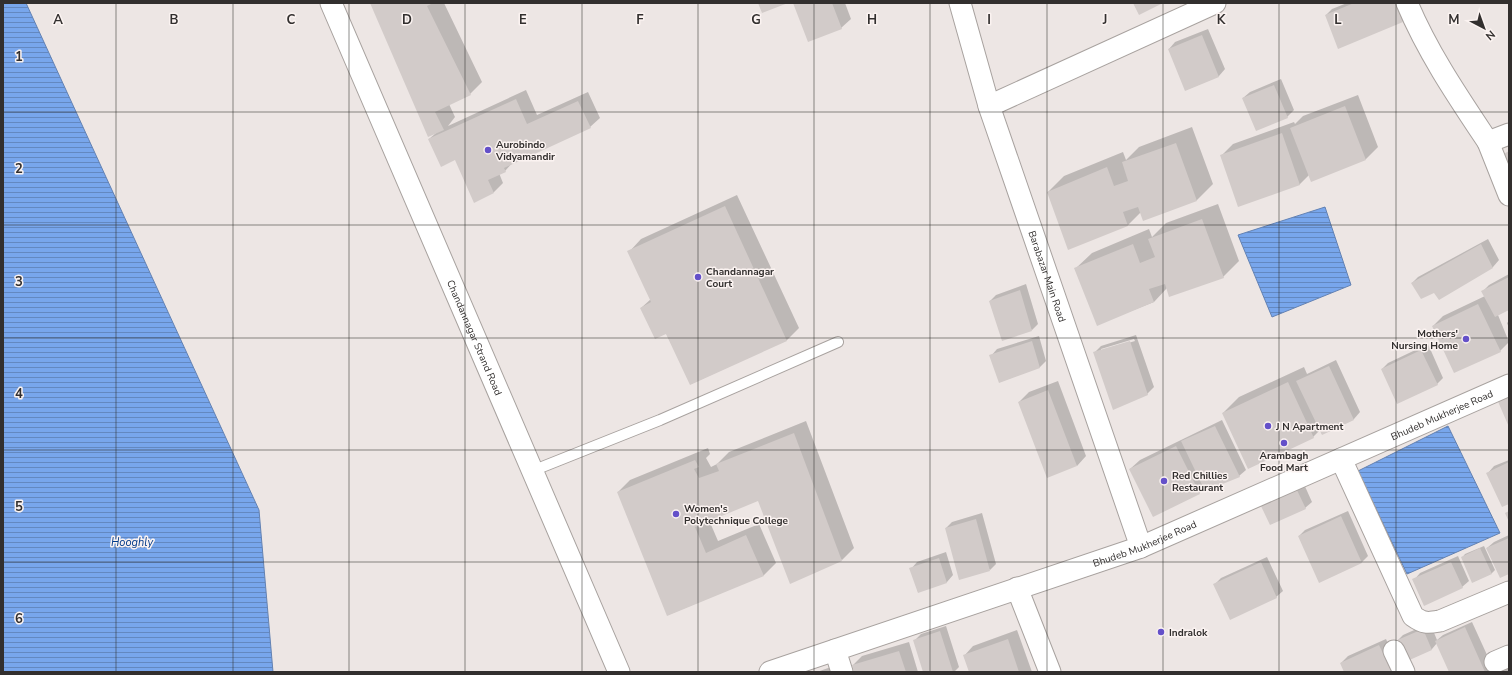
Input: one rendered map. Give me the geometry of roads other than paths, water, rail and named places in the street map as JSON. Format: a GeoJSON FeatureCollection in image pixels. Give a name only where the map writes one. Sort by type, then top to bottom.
{"type":"FeatureCollection","features":[{"type":"Feature","properties":{"kind":"street","name":"Barabazar Main Road"},"geometry":{"type":"LineString","coordinates":[[960,3],[989,106],[1141,547]]}},
{"type":"Feature","properties":{"kind":"street"},"geometry":{"type":"LineString","coordinates":[[989,106],[1215,3]]}},
{"type":"Feature","properties":{"kind":"street"},"geometry":{"type":"LineString","coordinates":[[1407,3],[1414,21],[1448,82],[1488,142],[1509,195]]}},
{"type":"Feature","properties":{"kind":"street","name":"Chandannagar Strand Road"},"geometry":{"type":"LineString","coordinates":[[333,4],[619,672]]}},
{"type":"Feature","properties":{"kind":"street"},"geometry":{"type":"LineString","coordinates":[[1488,142],[1509,134]]}},
{"type":"Feature","properties":{"kind":"street","name":"Bhudeb Mukherjee Road"},"geometry":{"type":"LineString","coordinates":[[770,672],[1141,547],[1509,385]]}},
{"type":"Feature","properties":{"kind":"street"},"geometry":{"type":"LineString","coordinates":[[1341,459],[1413,616],[1421,622],[1429,623],[1440,621],[1509,592]]}},
{"type":"Feature","properties":{"kind":"street"},"geometry":{"type":"LineString","coordinates":[[1017,588],[1050,672]]}},
{"type":"Feature","properties":{"kind":"street"},"geometry":{"type":"LineString","coordinates":[[835,650],[842,672]]}},
{"type":"Feature","properties":{"kind":"street"},"geometry":{"type":"LineString","coordinates":[[1394,651],[1404,672]]}},
{"type":"Feature","properties":{"kind":"lane"},"geometry":{"type":"LineString","coordinates":[[532,471],[660,420],[838,342]]}},
{"type":"Feature","properties":{"kind":"water","name":"Hooghly"},"geometry":{"type":"Polygon","coordinates":[[[3,3],[26,3],[259,510],[273,672],[3,672],[3,3]]]}},
{"type":"Feature","properties":{"kind":"water"},"geometry":{"type":"Polygon","coordinates":[[[1325,207],[1351,285],[1272,317],[1238,235],[1325,207]]]}},
{"type":"Feature","properties":{"kind":"water"},"geometry":{"type":"Polygon","coordinates":[[[1448,426],[1500,533],[1407,574],[1358,471],[1448,426]]]}},
{"type":"Feature","properties":{"kind":"place","name":"Aurobindo Vidyamandir"},"geometry":{"type":"Point","coordinates":[488,150]}},
{"type":"Feature","properties":{"kind":"place","name":"Chandannagar Court"},"geometry":{"type":"Point","coordinates":[698,277]}},
{"type":"Feature","properties":{"kind":"place","name":"Mothers' Nursing Home"},"geometry":{"type":"Point","coordinates":[1466,339]}},
{"type":"Feature","properties":{"kind":"place","name":"J N Apartment"},"geometry":{"type":"Point","coordinates":[1268,426]}},
{"type":"Feature","properties":{"kind":"place","name":"Arambagh Food Mart"},"geometry":{"type":"Point","coordinates":[1284,443]}},
{"type":"Feature","properties":{"kind":"place","name":"Red Chillies Restaurant"},"geometry":{"type":"Point","coordinates":[1164,481]}},
{"type":"Feature","properties":{"kind":"place","name":"Women's Polytechnique College"},"geometry":{"type":"Point","coordinates":[676,514]}},
{"type":"Feature","properties":{"kind":"place","name":"Indralok"},"geometry":{"type":"Point","coordinates":[1161,632]}}]}
